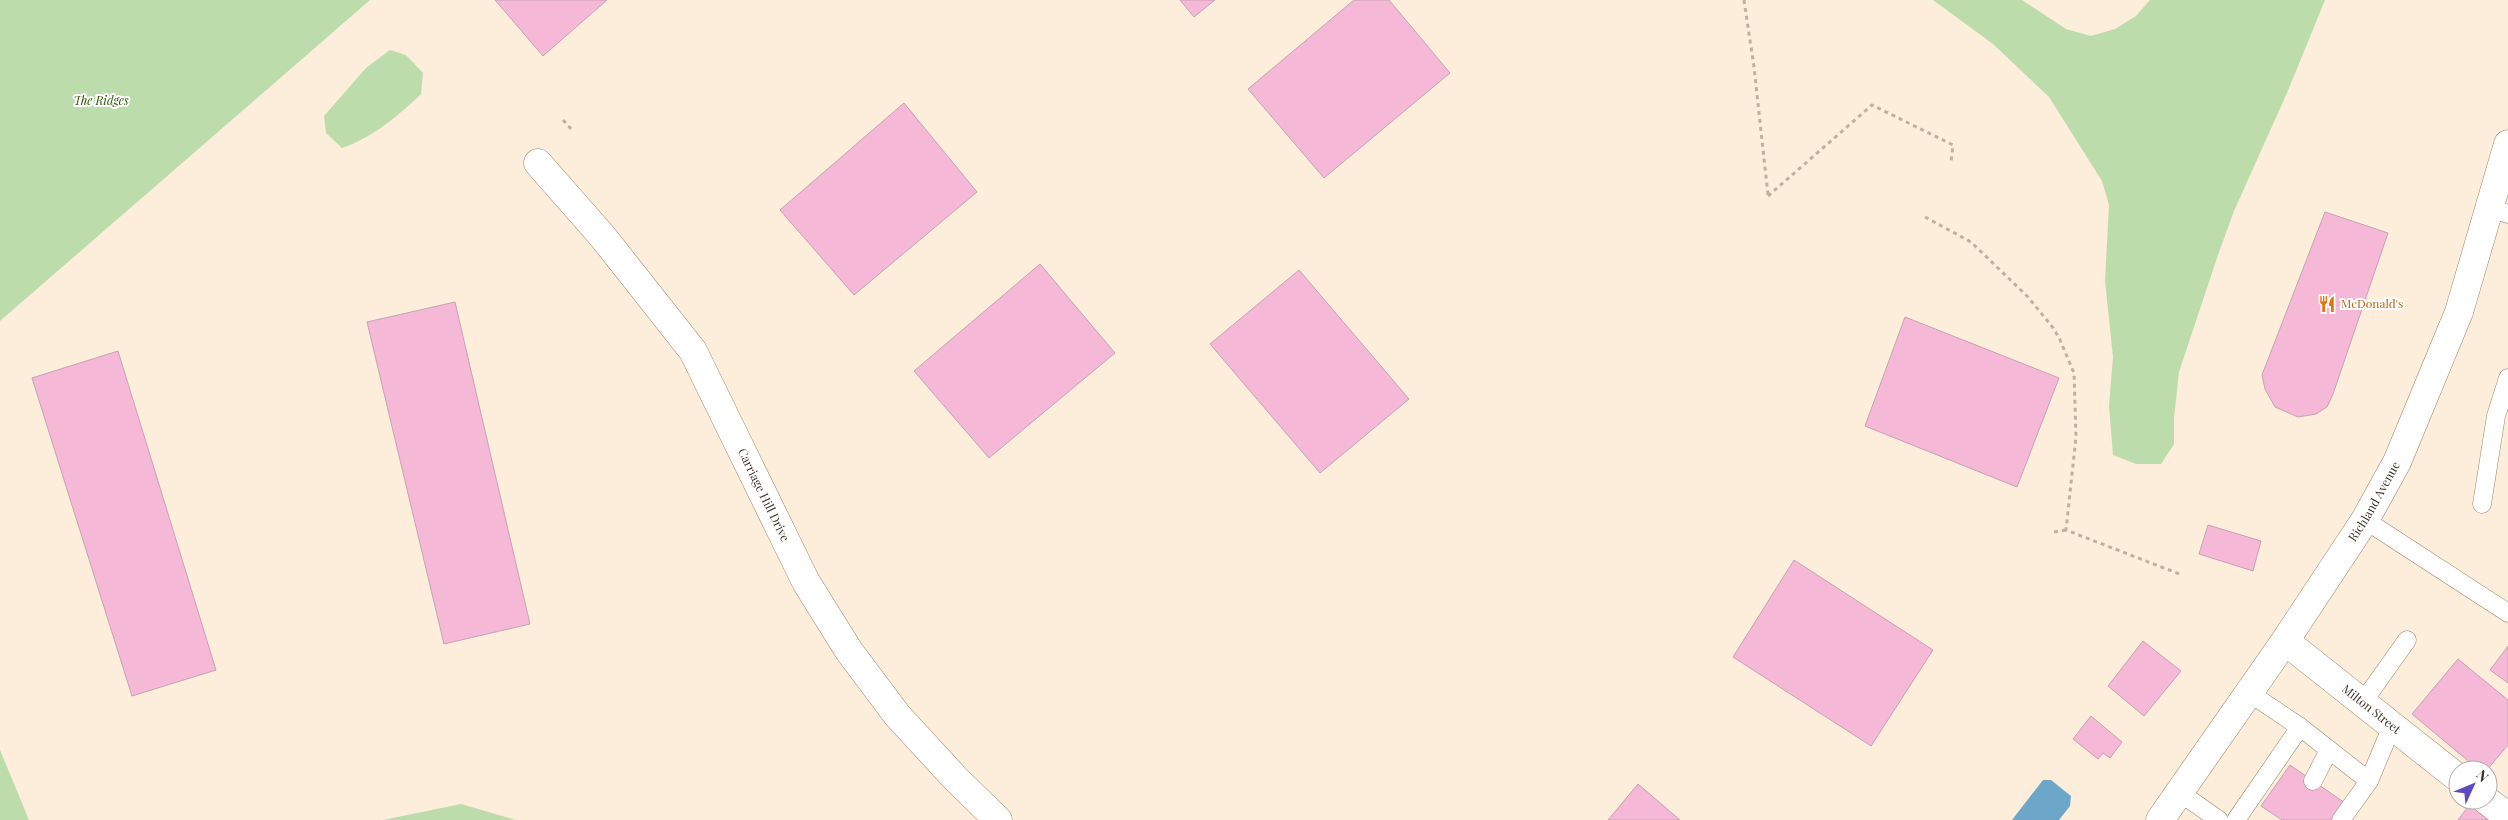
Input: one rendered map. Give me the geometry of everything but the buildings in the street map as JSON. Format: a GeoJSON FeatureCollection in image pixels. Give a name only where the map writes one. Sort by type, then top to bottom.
{"type":"FeatureCollection","features":[{"type":"Feature","properties":{"kind":"street","name":"Richland Avenue"},"geometry":{"type":"LineString","coordinates":[[2160,820],[2285,641],[2365,520],[2397,462],[2499,211],[2508,144]]}},
{"type":"Feature","properties":{"kind":"street","name":"Carriage Hill Drive"},"geometry":{"type":"LineString","coordinates":[[538,163],[603,237],[693,350],[806,582],[849,651],[897,715],[955,778],[998,820]]}},
{"type":"Feature","properties":{"kind":"street","name":"Milton Street"},"geometry":{"type":"LineString","coordinates":[[2285,641],[2448,770]]}},
{"type":"Feature","properties":{"kind":"street"},"geometry":{"type":"LineString","coordinates":[[2498,809],[2508,817]]}},
{"type":"Feature","properties":{"kind":"lane"},"geometry":{"type":"LineString","coordinates":[[2482,504],[2496,416],[2508,378]]}},
{"type":"Feature","properties":{"kind":"lane"},"geometry":{"type":"LineString","coordinates":[[2365,520],[2508,613]]}},
{"type":"Feature","properties":{"kind":"lane"},"geometry":{"type":"LineString","coordinates":[[2363,702],[2407,640]]}},
{"type":"Feature","properties":{"kind":"lane"},"geometry":{"type":"LineString","coordinates":[[2248,692],[2300,727],[2369,781]]}},
{"type":"Feature","properties":{"kind":"lane"},"geometry":{"type":"LineString","coordinates":[[2341,820],[2369,781],[2392,726]]}},
{"type":"Feature","properties":{"kind":"lane"},"geometry":{"type":"LineString","coordinates":[[2236,820],[2300,727]]}},
{"type":"Feature","properties":{"kind":"lane"},"geometry":{"type":"LineString","coordinates":[[2312,781],[2329,750]]}},
{"type":"Feature","properties":{"kind":"lane"},"geometry":{"type":"LineString","coordinates":[[2179,792],[2219,820]]}},
{"type":"Feature","properties":{"kind":"path"},"geometry":{"type":"LineString","coordinates":[[1744,0],[1754,67],[1768,196],[1872,104],[1953,144],[1951,162]]}},
{"type":"Feature","properties":{"kind":"path"},"geometry":{"type":"LineString","coordinates":[[563,120],[573,132]]}},
{"type":"Feature","properties":{"kind":"path"},"geometry":{"type":"LineString","coordinates":[[1924,217],[1971,242],[2028,297],[2054,329],[2060,340],[2074,372],[2076,437],[2066,530]]}},
{"type":"Feature","properties":{"kind":"path"},"geometry":{"type":"LineString","coordinates":[[2054,532],[2066,530],[2182,575]]}},
{"type":"Feature","properties":{"kind":"green space","name":"The Ridges"},"geometry":{"type":"Polygon","coordinates":[[[0,0],[370,0],[0,321],[0,0]]]}},
{"type":"Feature","properties":{"kind":"green space"},"geometry":{"type":"Polygon","coordinates":[[[1933,0],[2022,0],[2066,29],[2091,36],[2115,29],[2136,16],[2150,0],[2325,0],[2287,93],[2234,211],[2218,255],[2179,372],[2174,418],[2174,444],[2161,464],[2136,464],[2113,455],[2109,406],[2113,357],[2105,281],[2109,205],[2102,181],[2049,97],[1993,44],[1933,0]]]}},
{"type":"Feature","properties":{"kind":"green space"},"geometry":{"type":"Polygon","coordinates":[[[390,50],[406,55],[423,73],[421,94],[394,118],[374,132],[342,148],[326,133],[324,116],[366,68],[390,50]]]}},
{"type":"Feature","properties":{"kind":"green space"},"geometry":{"type":"Polygon","coordinates":[[[0,750],[29,820],[0,820],[0,750]]]}},
{"type":"Feature","properties":{"kind":"green space"},"geometry":{"type":"Polygon","coordinates":[[[461,804],[516,820],[383,820],[461,804]]]}},
{"type":"Feature","properties":{"kind":"water"},"geometry":{"type":"Polygon","coordinates":[[[2043,780],[2051,780],[2071,796],[2070,806],[2059,820],[2012,820],[2043,780]]]}},
{"type":"Feature","properties":{"kind":"place","name":"McDonald's"},"geometry":{"type":"Point","coordinates":[2327,304]}}]}
